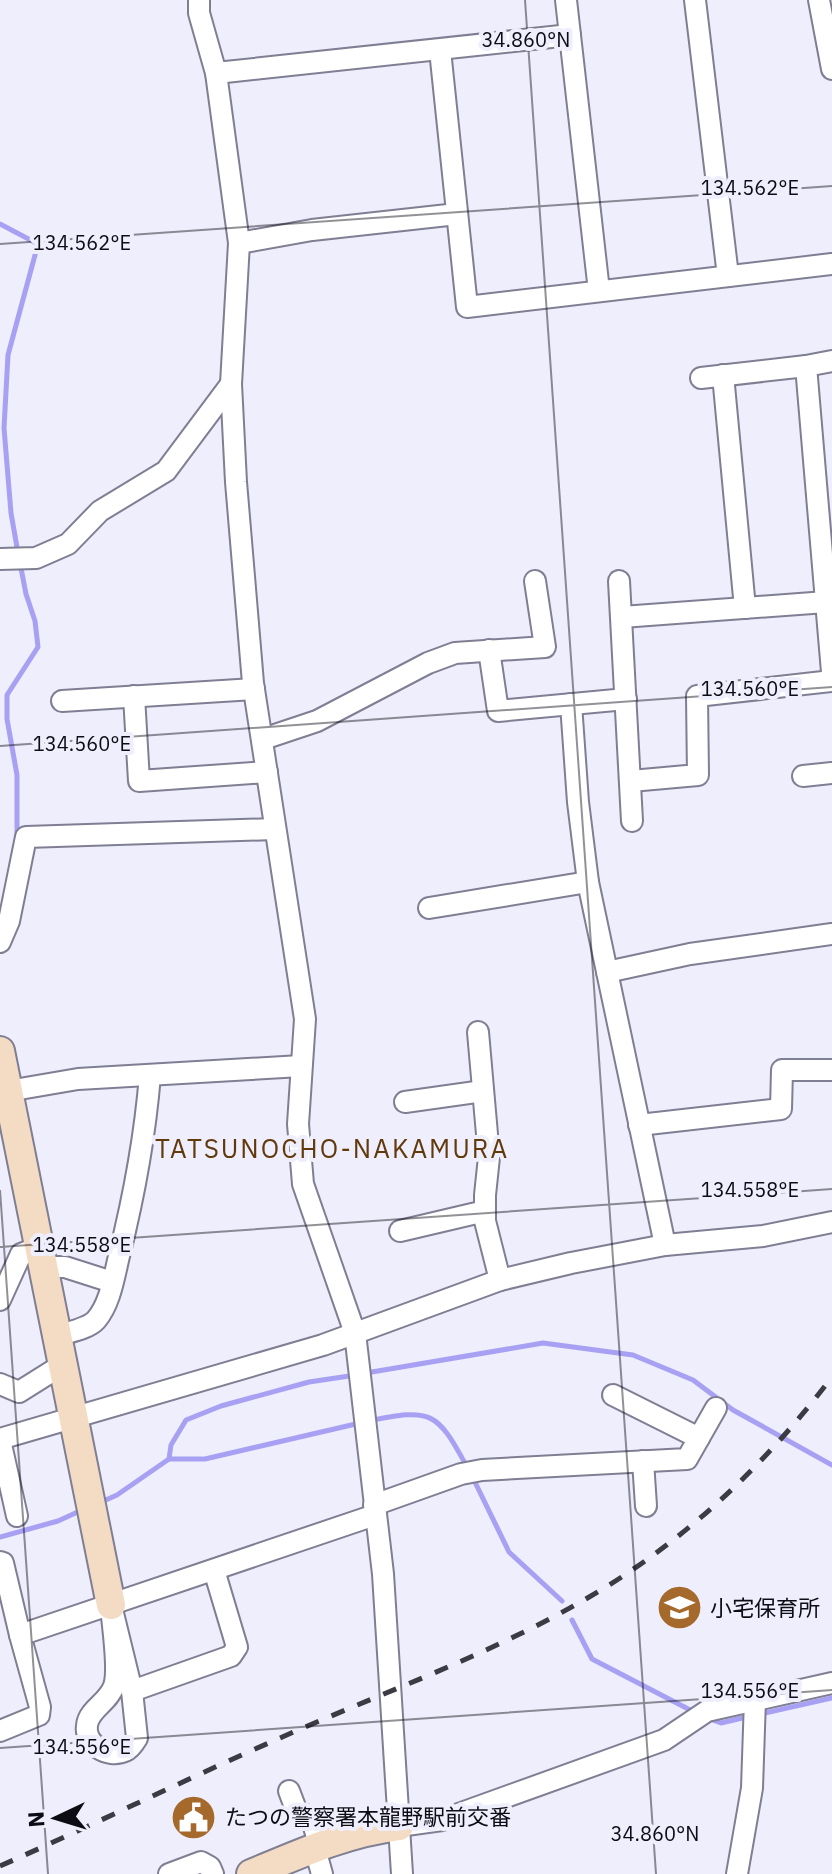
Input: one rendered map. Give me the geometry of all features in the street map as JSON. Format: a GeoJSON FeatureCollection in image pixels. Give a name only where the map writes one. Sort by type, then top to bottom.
{"type":"FeatureCollection","features":[{"type":"Feature","properties":{"kind":"street"},"geometry":{"type":"LineString","coordinates":[[199,0],[199,13],[216,73],[239,243],[231,384],[236,482],[254,689],[305,1019],[298,1124],[303,1184],[355,1333],[383,1574],[402,1874]]}},
{"type":"Feature","properties":{"kind":"street"},"geometry":{"type":"LineString","coordinates":[[566,0],[599,291]]}},
{"type":"Feature","properties":{"kind":"street"},"geometry":{"type":"LineString","coordinates":[[695,0],[728,276]]}},
{"type":"Feature","properties":{"kind":"street"},"geometry":{"type":"LineString","coordinates":[[819,0],[832,69]]}},
{"type":"Feature","properties":{"kind":"street"},"geometry":{"type":"LineString","coordinates":[[216,73],[570,35]]}},
{"type":"Feature","properties":{"kind":"street"},"geometry":{"type":"LineString","coordinates":[[440,50],[467,307],[832,264]]}},
{"type":"Feature","properties":{"kind":"street"},"geometry":{"type":"LineString","coordinates":[[239,243],[312,230],[457,214]]}},
{"type":"Feature","properties":{"kind":"street"},"geometry":{"type":"LineString","coordinates":[[701,378],[832,361]]}},
{"type":"Feature","properties":{"kind":"street"},"geometry":{"type":"LineString","coordinates":[[806,366],[828,594],[832,672]]}},
{"type":"Feature","properties":{"kind":"street"},"geometry":{"type":"LineString","coordinates":[[723,375],[745,608]]}},
{"type":"Feature","properties":{"kind":"street"},"geometry":{"type":"LineString","coordinates":[[6,559],[36,558],[68,544],[100,511],[166,471],[231,384]]}},
{"type":"Feature","properties":{"kind":"street"},"geometry":{"type":"LineString","coordinates":[[263,739],[317,721],[428,663],[455,653],[545,647],[535,581]]}},
{"type":"Feature","properties":{"kind":"street"},"geometry":{"type":"LineString","coordinates":[[619,581],[632,821]]}},
{"type":"Feature","properties":{"kind":"street"},"geometry":{"type":"LineString","coordinates":[[622,617],[745,608],[828,594]]}},
{"type":"Feature","properties":{"kind":"street"},"geometry":{"type":"LineString","coordinates":[[489,650],[498,711],[626,699]]}},
{"type":"Feature","properties":{"kind":"street"},"geometry":{"type":"LineString","coordinates":[[631,781],[698,775],[697,696],[832,681]]}},
{"type":"Feature","properties":{"kind":"street"},"geometry":{"type":"LineString","coordinates":[[62,701],[254,689]]}},
{"type":"Feature","properties":{"kind":"street"},"geometry":{"type":"LineString","coordinates":[[134,696],[139,781],[267,772]]}},
{"type":"Feature","properties":{"kind":"street"},"geometry":{"type":"LineString","coordinates":[[571,704],[588,882],[665,1245]]}},
{"type":"Feature","properties":{"kind":"street"},"geometry":{"type":"LineString","coordinates":[[803,776],[832,773]]}},
{"type":"Feature","properties":{"kind":"street"},"geometry":{"type":"LineString","coordinates":[[0,942],[9,921],[26,837],[274,829]]}},
{"type":"Feature","properties":{"kind":"street"},"geometry":{"type":"LineString","coordinates":[[429,908],[588,882]]}},
{"type":"Feature","properties":{"kind":"street"},"geometry":{"type":"LineString","coordinates":[[607,972],[690,954],[832,934]]}},
{"type":"Feature","properties":{"kind":"street"},"geometry":{"type":"LineString","coordinates":[[478,1032],[489,1157],[485,1211],[500,1280]]}},
{"type":"Feature","properties":{"kind":"street"},"geometry":{"type":"LineString","coordinates":[[0,1054],[8,1091],[7,1121],[41,1257],[90,1506],[132,1691],[137,1738],[126,1751],[111,1754],[100,1751],[90,1739],[86,1726],[92,1712],[106,1702],[115,1683],[111,1605]]}},
{"type":"Feature","properties":{"kind":"street"},"geometry":{"type":"LineString","coordinates":[[8,1091],[78,1079],[301,1066]]}},
{"type":"Feature","properties":{"kind":"street"},"geometry":{"type":"LineString","coordinates":[[639,1125],[781,1109],[782,1070],[832,1070]]}},
{"type":"Feature","properties":{"kind":"street"},"geometry":{"type":"LineString","coordinates":[[57,1336],[92,1324],[99,1317],[112,1282],[135,1191],[146,1129],[150,1075]]}},
{"type":"Feature","properties":{"kind":"street"},"geometry":{"type":"LineString","coordinates":[[405,1102],[483,1091]]}},
{"type":"Feature","properties":{"kind":"street"},"geometry":{"type":"LineString","coordinates":[[400,1231],[485,1211]]}},
{"type":"Feature","properties":{"kind":"street"},"geometry":{"type":"LineString","coordinates":[[17,1516],[0,1440],[323,1345],[500,1280],[665,1245],[763,1236],[832,1222]]}},
{"type":"Feature","properties":{"kind":"street"},"geometry":{"type":"LineString","coordinates":[[0,1300],[21,1254],[41,1257],[112,1282]]}},
{"type":"Feature","properties":{"kind":"street"},"geometry":{"type":"LineString","coordinates":[[0,1384],[19,1392],[62,1365]]}},
{"type":"Feature","properties":{"kind":"street"},"geometry":{"type":"LineString","coordinates":[[613,1395],[699,1438]]}},
{"type":"Feature","properties":{"kind":"street"},"geometry":{"type":"LineString","coordinates":[[20,1635],[214,1570],[461,1474],[482,1470],[687,1459],[716,1408]]}},
{"type":"Feature","properties":{"kind":"street"},"geometry":{"type":"LineString","coordinates":[[643,1461],[646,1506]]}},
{"type":"Feature","properties":{"kind":"street"},"geometry":{"type":"LineString","coordinates":[[0,1562],[3,1563],[40,1707],[39,1715],[0,1731]]}},
{"type":"Feature","properties":{"kind":"street"},"geometry":{"type":"LineString","coordinates":[[132,1691],[231,1656],[237,1647],[214,1570]]}},
{"type":"Feature","properties":{"kind":"street"},"geometry":{"type":"LineString","coordinates":[[251,1874],[319,1857],[372,1829],[442,1820],[457,1815],[664,1740],[707,1711],[832,1683]]}},
{"type":"Feature","properties":{"kind":"street"},"geometry":{"type":"LineString","coordinates":[[737,1874],[752,1788],[755,1699]]}},
{"type":"Feature","properties":{"kind":"street"},"geometry":{"type":"LineString","coordinates":[[289,1791],[297,1812],[311,1817],[319,1857]]}},
{"type":"Feature","properties":{"kind":"street"},"geometry":{"type":"LineString","coordinates":[[169,1874],[201,1862],[210,1867],[213,1874]]}},
{"type":"Feature","properties":{"kind":"waterway"},"geometry":{"type":"LineString","coordinates":[[0,224],[38,244],[8,355],[4,428],[11,513],[18,553]]}},
{"type":"Feature","properties":{"kind":"waterway"},"geometry":{"type":"LineString","coordinates":[[17,836],[17,775],[7,719],[7,695],[38,647],[35,621],[20,563]]}},
{"type":"Feature","properties":{"kind":"waterway"},"geometry":{"type":"LineString","coordinates":[[366,1373],[543,1343],[633,1355],[693,1380],[733,1410],[832,1465]]}},
{"type":"Feature","properties":{"kind":"waterway"},"geometry":{"type":"LineString","coordinates":[[99,1503],[117,1495],[169,1459],[171,1445],[186,1420],[221,1406],[309,1382],[356,1375]]}},
{"type":"Feature","properties":{"kind":"waterway"},"geometry":{"type":"LineString","coordinates":[[369,1421],[406,1415],[430,1418],[448,1434],[467,1467]]}},
{"type":"Feature","properties":{"kind":"waterway"},"geometry":{"type":"LineString","coordinates":[[169,1459],[205,1459],[360,1423]]}},
{"type":"Feature","properties":{"kind":"waterway"},"geometry":{"type":"LineString","coordinates":[[472,1476],[509,1552],[562,1601]]}},
{"type":"Feature","properties":{"kind":"waterway"},"geometry":{"type":"LineString","coordinates":[[0,1537],[58,1521],[82,1510]]}},
{"type":"Feature","properties":{"kind":"waterway"},"geometry":{"type":"LineString","coordinates":[[572,1620],[592,1659],[694,1712]]}},
{"type":"Feature","properties":{"kind":"waterway"},"geometry":{"type":"LineString","coordinates":[[761,1714],[832,1698]]}},
{"type":"Feature","properties":{"kind":"waterway"},"geometry":{"type":"LineString","coordinates":[[710,1719],[721,1723],[751,1716]]}},
{"type":"Feature","properties":{"kind":"railway"},"geometry":{"type":"LineString","coordinates":[[0,1866],[271,1742],[491,1648],[576,1605],[648,1559],[706,1513],[760,1462],[832,1377]]}},
{"type":"Feature","properties":{"kind":"place","name":"小宅保育所"},"geometry":{"type":"Point","coordinates":[679,1608]}},
{"type":"Feature","properties":{"kind":"place","name":"たつの警察署本龍野駅前交番"},"geometry":{"type":"Point","coordinates":[194,1817]}},
{"type":"Feature","properties":{"kind":"district","name":"TATSUNOCHO-NAKAMURA"},"geometry":{"type":"Point","coordinates":[332,1149]}}]}
